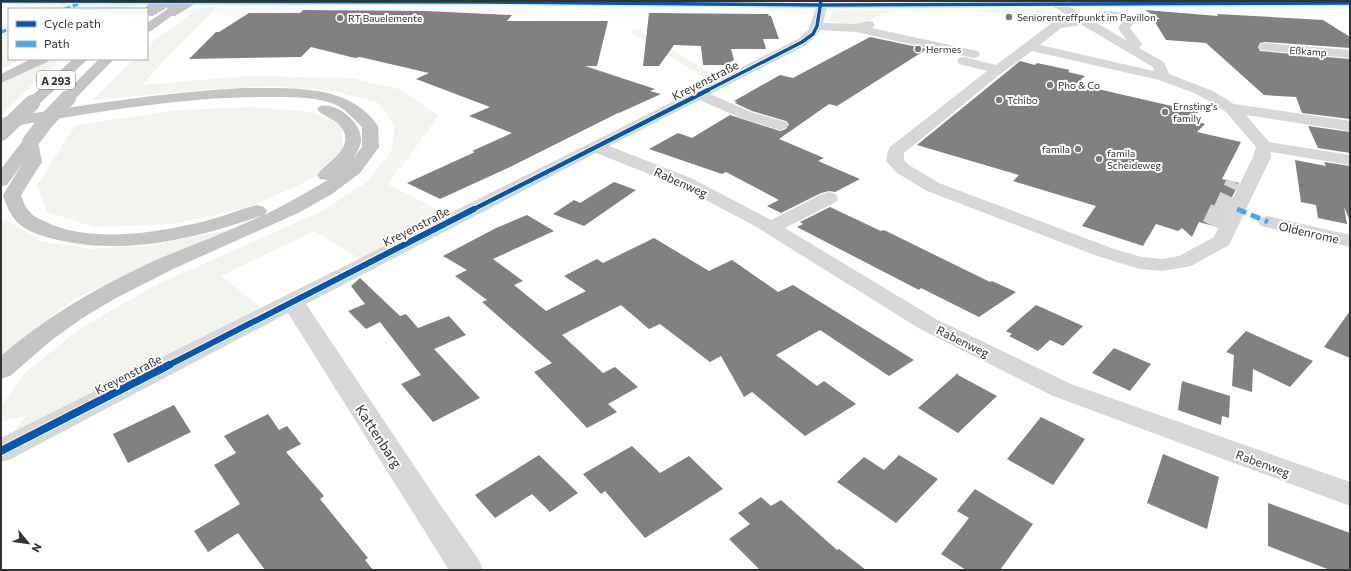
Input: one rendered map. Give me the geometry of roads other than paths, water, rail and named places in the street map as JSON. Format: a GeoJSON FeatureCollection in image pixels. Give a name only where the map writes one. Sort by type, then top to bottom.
{"type":"FeatureCollection","features":[{"type":"Feature","properties":{"kind":"highway"},"geometry":{"type":"LineString","coordinates":[[150,8],[170,6],[188,1]]}},
{"type":"Feature","properties":{"kind":"highway"},"geometry":{"type":"LineString","coordinates":[[148,27],[170,6]]}},
{"type":"Feature","properties":{"kind":"highway"},"geometry":{"type":"LineString","coordinates":[[1,79],[40,60]]}},
{"type":"Feature","properties":{"kind":"highway","name":"A 293"},"geometry":{"type":"LineString","coordinates":[[1,132],[80,60]]}},
{"type":"Feature","properties":{"kind":"highway","name":"A 293"},"geometry":{"type":"LineString","coordinates":[[1,181],[47,120],[106,60]]}},
{"type":"Feature","properties":{"kind":"highway"},"geometry":{"type":"LineString","coordinates":[[1,124],[193,95],[251,92],[298,93],[329,98],[346,104],[362,115],[371,125],[374,138],[368,153],[348,176],[314,198],[126,283],[62,320],[1,370]]}},
{"type":"Feature","properties":{"kind":"highway"},"geometry":{"type":"LineString","coordinates":[[1,132],[166,106],[249,100],[299,102],[318,107],[336,114],[348,123],[354,132],[354,142],[346,156],[331,172],[308,188],[278,203],[244,216],[170,234],[102,240],[71,237],[46,230],[26,220],[17,208],[12,195],[32,162],[30,142]]}},
{"type":"Feature","properties":{"kind":"street"},"geometry":{"type":"LineString","coordinates":[[1,2],[484,1],[822,5],[973,2],[1350,3]]}},
{"type":"Feature","properties":{"kind":"street"},"geometry":{"type":"LineString","coordinates":[[1054,3],[1159,65],[1163,77]]}},
{"type":"Feature","properties":{"kind":"street","name":"Kreyenstraße"},"geometry":{"type":"LineString","coordinates":[[1,451],[802,42],[813,34],[817,26],[822,5]]}},
{"type":"Feature","properties":{"kind":"street"},"geometry":{"type":"LineString","coordinates":[[1130,48],[1136,44],[1124,28],[1130,21],[1125,15],[1111,13],[1057,25],[896,151],[895,161],[902,169],[933,187],[1107,253],[1140,263],[1163,265],[1184,262],[1222,241],[1264,149]]}},
{"type":"Feature","properties":{"kind":"street"},"geometry":{"type":"LineString","coordinates":[[856,28],[877,22]]}},
{"type":"Feature","properties":{"kind":"street"},"geometry":{"type":"LineString","coordinates":[[817,26],[856,28],[968,58],[992,67],[997,70],[996,72]]}},
{"type":"Feature","properties":{"kind":"street"},"geometry":{"type":"LineString","coordinates":[[1030,46],[1163,77],[1192,87],[1230,108],[1264,149]]}},
{"type":"Feature","properties":{"kind":"street","name":"Eßkamp"},"geometry":{"type":"LineString","coordinates":[[1265,48],[1350,54]]}},
{"type":"Feature","properties":{"kind":"street"},"geometry":{"type":"LineString","coordinates":[[699,95],[746,115],[780,125]]}},
{"type":"Feature","properties":{"kind":"street"},"geometry":{"type":"LineString","coordinates":[[1230,108],[1350,126]]}},
{"type":"Feature","properties":{"kind":"street","name":"Rabenweg"},"geometry":{"type":"LineString","coordinates":[[596,147],[685,182],[770,228],[928,324],[1062,390],[1350,494]]}},
{"type":"Feature","properties":{"kind":"street"},"geometry":{"type":"LineString","coordinates":[[1234,182],[1248,155],[1264,149],[1350,160]]}},
{"type":"Feature","properties":{"kind":"street"},"geometry":{"type":"LineString","coordinates":[[770,228],[829,198]]}},
{"type":"Feature","properties":{"kind":"street","name":"Oldenrome"},"geometry":{"type":"LineString","coordinates":[[1268,222],[1350,241]]}},
{"type":"Feature","properties":{"kind":"street"},"geometry":{"type":"LineString","coordinates":[[1200,254],[1213,226]]}},
{"type":"Feature","properties":{"kind":"street","name":"Kattenbarg"},"geometry":{"type":"LineString","coordinates":[[293,302],[467,570]]}},
{"type":"Feature","properties":{"kind":"tunnel"},"geometry":{"type":"LineString","coordinates":[[1221,210],[1234,182]]}},
{"type":"Feature","properties":{"kind":"tunnel"},"geometry":{"type":"LineString","coordinates":[[1213,226],[1221,209]]}},
{"type":"Feature","properties":{"kind":"place","name":"Seniorentreffpunkt im Pavillon"},"geometry":{"type":"Point","coordinates":[1009,17]}},
{"type":"Feature","properties":{"kind":"place","name":"RT Bauelemente"},"geometry":{"type":"Point","coordinates":[340,18]}},
{"type":"Feature","properties":{"kind":"place","name":"Hermes"},"geometry":{"type":"Point","coordinates":[918,49]}},
{"type":"Feature","properties":{"kind":"place","name":"Pho & Co"},"geometry":{"type":"Point","coordinates":[1050,85]}},
{"type":"Feature","properties":{"kind":"place","name":"Tchibo"},"geometry":{"type":"Point","coordinates":[999,100]}},
{"type":"Feature","properties":{"kind":"place","name":"Ernsting's family"},"geometry":{"type":"Point","coordinates":[1165,112]}},
{"type":"Feature","properties":{"kind":"place","name":"famila"},"geometry":{"type":"Point","coordinates":[1078,149]}},
{"type":"Feature","properties":{"kind":"place","name":"famila Scheideweg"},"geometry":{"type":"Point","coordinates":[1099,159]}}]}
